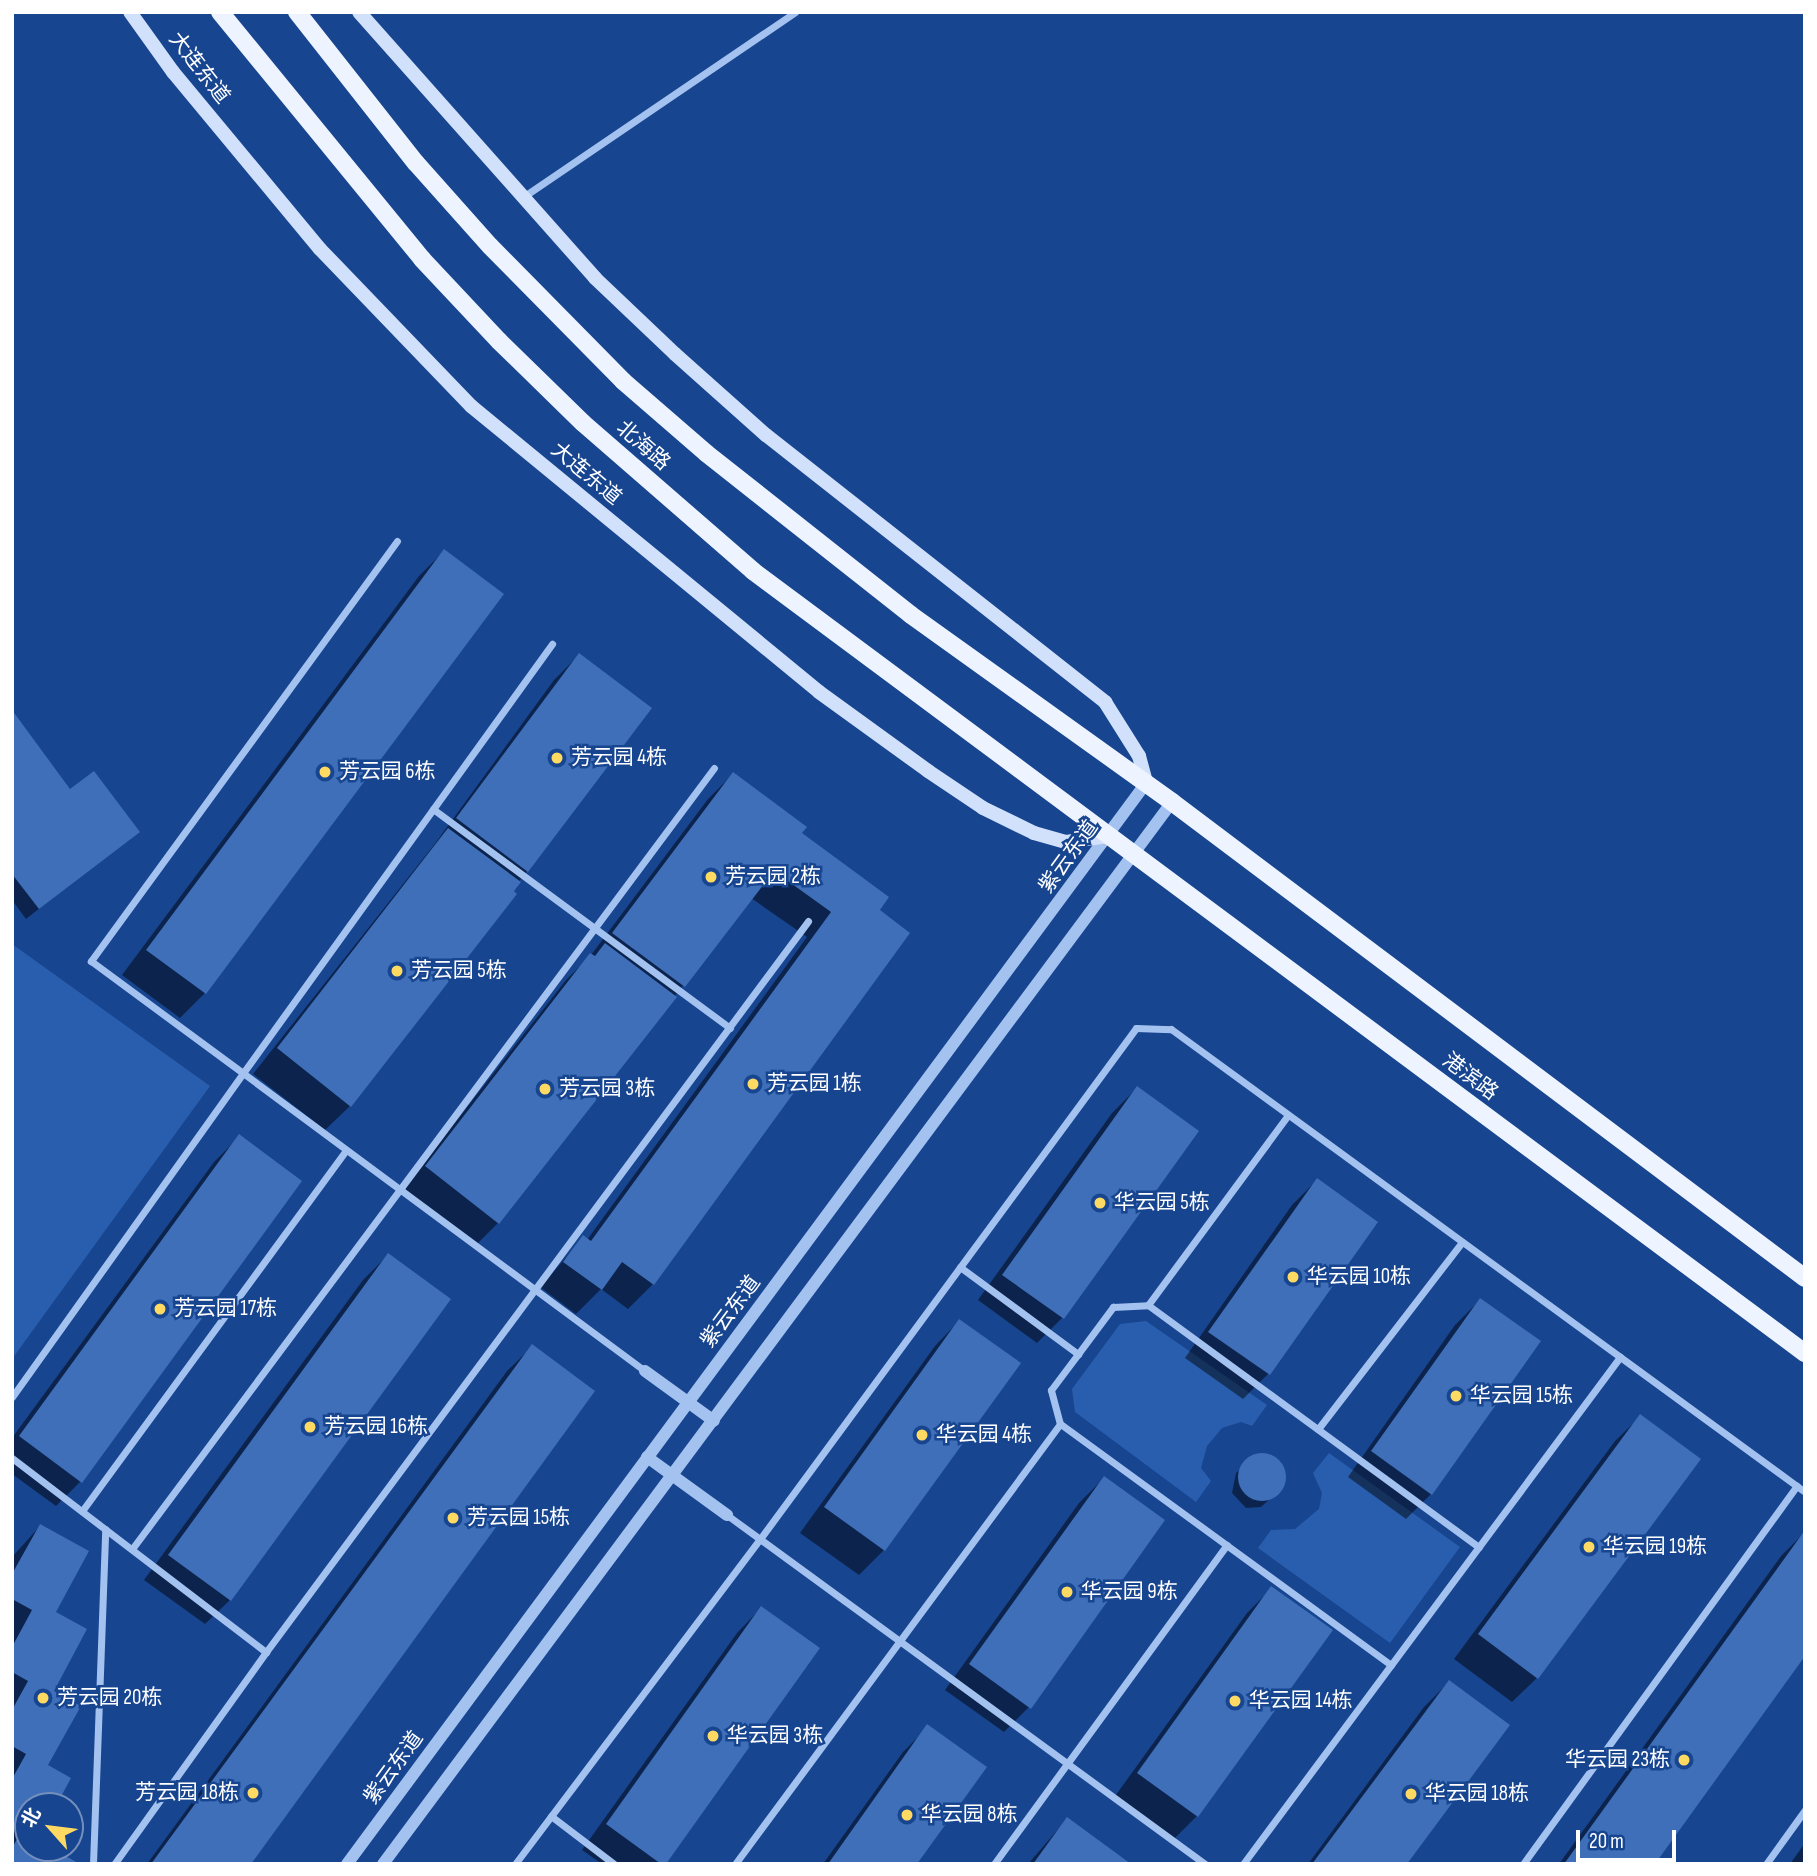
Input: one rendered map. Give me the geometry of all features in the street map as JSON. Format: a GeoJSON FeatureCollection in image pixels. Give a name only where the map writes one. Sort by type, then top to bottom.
{"type":"FeatureCollection","features":[{"type":"Feature","properties":{"kind":"main road","name":"大连东道"},"geometry":{"type":"LineString","coordinates":[[130,12],[173,72],[320,248],[471,406],[819,692],[928,771],[984,808],[1034,833],[1066,842],[1109,836]]}},
{"type":"Feature","properties":{"kind":"main road","name":"北海路"},"geometry":{"type":"LineString","coordinates":[[220,12],[422,259],[583,423],[753,571],[1109,836]]}},
{"type":"Feature","properties":{"kind":"main road","name":"北海路"},"geometry":{"type":"LineString","coordinates":[[298,12],[416,163],[560,320],[623,381],[777,512],[1146,783]]}},
{"type":"Feature","properties":{"kind":"main road"},"geometry":{"type":"LineString","coordinates":[[359,12],[595,278],[766,435],[1105,702],[1139,756],[1146,783]]}},
{"type":"Feature","properties":{"kind":"main road","name":"港滨路"},"geometry":{"type":"LineString","coordinates":[[1146,783],[1805,1278]]}},
{"type":"Feature","properties":{"kind":"main road","name":"港滨路"},"geometry":{"type":"LineString","coordinates":[[1109,836],[1805,1353]]}},
{"type":"Feature","properties":{"kind":"street"},"geometry":{"type":"LineString","coordinates":[[523,197],[795,12]]}},
{"type":"Feature","properties":{"kind":"street"},"geometry":{"type":"LineString","coordinates":[[397,541],[91,961],[714,1421]]}},
{"type":"Feature","properties":{"kind":"street"},"geometry":{"type":"LineString","coordinates":[[12,1397],[552,644]]}},
{"type":"Feature","properties":{"kind":"street"},"geometry":{"type":"LineString","coordinates":[[132,1549],[714,768]]}},
{"type":"Feature","properties":{"kind":"street","name":"紫云东道"},"geometry":{"type":"LineString","coordinates":[[347,1864],[1146,783]]}},
{"type":"Feature","properties":{"kind":"street"},"geometry":{"type":"LineString","coordinates":[[383,1864],[1172,802]]}},
{"type":"Feature","properties":{"kind":"street"},"geometry":{"type":"LineString","coordinates":[[433,809],[730,1028]]}},
{"type":"Feature","properties":{"kind":"street"},"geometry":{"type":"LineString","coordinates":[[114,1864],[266,1652],[537,1291],[808,921]]}},
{"type":"Feature","properties":{"kind":"street"},"geometry":{"type":"LineString","coordinates":[[515,1864],[760,1539],[1136,1028],[1171,1029],[1805,1492]]}},
{"type":"Feature","properties":{"kind":"street"},"geometry":{"type":"LineString","coordinates":[[1148,1305],[1289,1115]]}},
{"type":"Feature","properties":{"kind":"street"},"geometry":{"type":"LineString","coordinates":[[82,1511],[346,1150]]}},
{"type":"Feature","properties":{"kind":"street"},"geometry":{"type":"LineString","coordinates":[[1318,1429],[1462,1242]]}},
{"type":"Feature","properties":{"kind":"street"},"geometry":{"type":"LineString","coordinates":[[960,1267],[1078,1354]]}},
{"type":"Feature","properties":{"kind":"street"},"geometry":{"type":"LineString","coordinates":[[1391,1665],[1060,1424],[1051,1390],[1113,1307],[1148,1305],[1479,1547]]}},
{"type":"Feature","properties":{"kind":"street"},"geometry":{"type":"LineString","coordinates":[[1242,1864],[1620,1357]]}},
{"type":"Feature","properties":{"kind":"street"},"geometry":{"type":"LineString","coordinates":[[735,1864],[901,1643],[1060,1424]]}},
{"type":"Feature","properties":{"kind":"street"},"geometry":{"type":"LineString","coordinates":[[647,1457],[1205,1864]]}},
{"type":"Feature","properties":{"kind":"street"},"geometry":{"type":"LineString","coordinates":[[12,1458],[266,1652]]}},
{"type":"Feature","properties":{"kind":"street"},"geometry":{"type":"LineString","coordinates":[[1523,1864],[1797,1486]]}},
{"type":"Feature","properties":{"kind":"street"},"geometry":{"type":"LineString","coordinates":[[93,1864],[105,1529]]}},
{"type":"Feature","properties":{"kind":"street"},"geometry":{"type":"LineString","coordinates":[[994,1864],[1227,1545]]}},
{"type":"Feature","properties":{"kind":"street"},"geometry":{"type":"LineString","coordinates":[[1766,1864],[1805,1810]]}},
{"type":"Feature","properties":{"kind":"street"},"geometry":{"type":"LineString","coordinates":[[551,1816],[614,1864]]}},
{"type":"Feature","properties":{"kind":"shaded area"},"geometry":{"type":"Polygon","coordinates":[[[12,944],[210,1086],[12,1359],[12,944]]]}},
{"type":"Feature","properties":{"kind":"shaded area"},"geometry":{"type":"Polygon","coordinates":[[[1146,1321],[1267,1405],[1252,1426],[1241,1422],[1222,1428],[1207,1446],[1201,1468],[1211,1481],[1196,1502],[1075,1412],[1072,1389],[1120,1324],[1146,1321]]]}},
{"type":"Feature","properties":{"kind":"shaded area"},"geometry":{"type":"Polygon","coordinates":[[[1329,1453],[1460,1547],[1390,1643],[1258,1548],[1271,1530],[1295,1529],[1319,1509],[1322,1493],[1313,1473],[1329,1453]]]}},
{"type":"Feature","properties":{"kind":"building","name":"芳云园 6栋"},"geometry":{"type":"Polygon","coordinates":[[[444,549],[504,594],[206,994],[146,950],[444,549]]]}},
{"type":"Feature","properties":{"kind":"building","name":"芳云园 4栋"},"geometry":{"type":"Polygon","coordinates":[[[579,653],[652,708],[528,872],[456,818],[579,653]]]}},
{"type":"Feature","properties":{"kind":"building"},"geometry":{"type":"Polygon","coordinates":[[[12,710],[70,789],[94,771],[140,832],[39,909],[12,874],[12,710]]]}},
{"type":"Feature","properties":{"kind":"building","name":"芳云园 1栋"},"geometry":{"type":"Polygon","coordinates":[[[733,772],[807,827],[802,833],[889,897],[880,910],[910,933],[654,1285],[622,1262],[602,1290],[563,1262],[583,1235],[591,1241],[831,912],[774,871],[685,987],[612,933],[733,772]]]}},
{"type":"Feature","properties":{"kind":"building","name":"芳云园 5栋"},"geometry":{"type":"Polygon","coordinates":[[[448,828],[521,882],[514,891],[517,894],[351,1107],[277,1048],[448,828]]]}},
{"type":"Feature","properties":{"kind":"building","name":"芳云园 3栋"},"geometry":{"type":"Polygon","coordinates":[[[605,943],[677,997],[499,1224],[425,1166],[590,953],[595,956],[605,943]]]}},
{"type":"Feature","properties":{"kind":"building","name":"华云园 5栋"},"geometry":{"type":"Polygon","coordinates":[[[1137,1086],[1199,1131],[1064,1319],[1002,1275],[1137,1086]]]}},
{"type":"Feature","properties":{"kind":"building","name":"芳云园 17栋"},"geometry":{"type":"Polygon","coordinates":[[[239,1134],[302,1181],[82,1483],[19,1436],[239,1134]]]}},
{"type":"Feature","properties":{"kind":"building","name":"华云园 10栋"},"geometry":{"type":"Polygon","coordinates":[[[1317,1178],[1378,1222],[1270,1375],[1208,1332],[1317,1178]]]}},
{"type":"Feature","properties":{"kind":"building","name":"芳云园 16栋"},"geometry":{"type":"Polygon","coordinates":[[[388,1253],[451,1299],[231,1601],[168,1555],[388,1253]]]}},
{"type":"Feature","properties":{"kind":"building","name":"华云园 15栋"},"geometry":{"type":"Polygon","coordinates":[[[1480,1298],[1541,1341],[1432,1495],[1371,1451],[1480,1298]]]}},
{"type":"Feature","properties":{"kind":"building","name":"华云园 4栋"},"geometry":{"type":"Polygon","coordinates":[[[959,1319],[1021,1363],[885,1551],[824,1507],[959,1319]]]}},
{"type":"Feature","properties":{"kind":"building"},"geometry":{"type":"Polygon","coordinates":[[[532,1344],[595,1391],[251,1864],[151,1864],[532,1344]]]}},
{"type":"Feature","properties":{"kind":"building","name":"华云园 19栋"},"geometry":{"type":"Polygon","coordinates":[[[1640,1414],[1701,1459],[1538,1679],[1478,1634],[1640,1414]]]}},
{"type":"Feature","properties":{"kind":"building"},"geometry":{"type":"Polygon","coordinates":[[[1262,1453],[1279,1460],[1286,1477],[1279,1494],[1262,1501],[1245,1494],[1238,1477],[1245,1460],[1262,1453]]]}},
{"type":"Feature","properties":{"kind":"building","name":"华云园 9栋"},"geometry":{"type":"Polygon","coordinates":[[[1104,1476],[1165,1520],[1031,1709],[969,1664],[1104,1476]]]}},
{"type":"Feature","properties":{"kind":"building","name":"芳云园 20栋"},"geometry":{"type":"Polygon","coordinates":[[[40,1524],[89,1551],[56,1612],[87,1629],[54,1691],[81,1706],[48,1765],[71,1778],[64,1792],[14,1792],[14,1824],[12,1779],[26,1754],[12,1746],[12,1710],[28,1681],[12,1672],[12,1647],[32,1610],[12,1599],[12,1574],[40,1524]]]}},
{"type":"Feature","properties":{"kind":"building","name":"华云园 23栋"},"geometry":{"type":"Polygon","coordinates":[[[1805,1530],[1805,1656],[1655,1864],[1564,1864],[1805,1530]]]}},
{"type":"Feature","properties":{"kind":"building","name":"华云园 14栋"},"geometry":{"type":"Polygon","coordinates":[[[1271,1586],[1333,1630],[1198,1817],[1137,1773],[1271,1586]]]}},
{"type":"Feature","properties":{"kind":"building","name":"华云园 3栋"},"geometry":{"type":"Polygon","coordinates":[[[761,1606],[820,1648],[666,1864],[661,1864],[606,1824],[761,1606]]]}},
{"type":"Feature","properties":{"kind":"building","name":"华云园 18栋"},"geometry":{"type":"Polygon","coordinates":[[[1449,1680],[1510,1725],[1407,1864],[1312,1864],[1449,1680]]]}},
{"type":"Feature","properties":{"kind":"building","name":"华云园 8栋"},"geometry":{"type":"Polygon","coordinates":[[[927,1724],[987,1767],[917,1864],[828,1864],[927,1724]]]}},
{"type":"Feature","properties":{"kind":"building"},"geometry":{"type":"Polygon","coordinates":[[[1067,1817],[1131,1864],[1033,1864],[1067,1817]]]}},
{"type":"Feature","properties":{"kind":"building"},"geometry":{"type":"Polygon","coordinates":[[[14,1844],[14,1862],[80,1864],[12,1864],[14,1844]]]}},
{"type":"Feature","properties":{"kind":"place","name":"芳云园 4栋"},"geometry":{"type":"Point","coordinates":[557,758]}},
{"type":"Feature","properties":{"kind":"place","name":"芳云园 6栋"},"geometry":{"type":"Point","coordinates":[325,772]}},
{"type":"Feature","properties":{"kind":"place","name":"芳云园 2栋"},"geometry":{"type":"Point","coordinates":[711,877]}},
{"type":"Feature","properties":{"kind":"place","name":"芳云园 5栋"},"geometry":{"type":"Point","coordinates":[397,971]}},
{"type":"Feature","properties":{"kind":"place","name":"芳云园 1栋"},"geometry":{"type":"Point","coordinates":[753,1084]}},
{"type":"Feature","properties":{"kind":"place","name":"芳云园 3栋"},"geometry":{"type":"Point","coordinates":[545,1089]}},
{"type":"Feature","properties":{"kind":"place","name":"华云园 5栋"},"geometry":{"type":"Point","coordinates":[1100,1203]}},
{"type":"Feature","properties":{"kind":"place","name":"华云园 10栋"},"geometry":{"type":"Point","coordinates":[1293,1277]}},
{"type":"Feature","properties":{"kind":"place","name":"芳云园 17栋"},"geometry":{"type":"Point","coordinates":[160,1309]}},
{"type":"Feature","properties":{"kind":"place","name":"华云园 15栋"},"geometry":{"type":"Point","coordinates":[1456,1396]}},
{"type":"Feature","properties":{"kind":"place","name":"芳云园 16栋"},"geometry":{"type":"Point","coordinates":[310,1427]}},
{"type":"Feature","properties":{"kind":"place","name":"华云园 4栋"},"geometry":{"type":"Point","coordinates":[922,1435]}},
{"type":"Feature","properties":{"kind":"place","name":"芳云园 15栋"},"geometry":{"type":"Point","coordinates":[453,1518]}},
{"type":"Feature","properties":{"kind":"place","name":"华云园 19栋"},"geometry":{"type":"Point","coordinates":[1589,1547]}},
{"type":"Feature","properties":{"kind":"place","name":"华云园 9栋"},"geometry":{"type":"Point","coordinates":[1067,1592]}},
{"type":"Feature","properties":{"kind":"place","name":"芳云园 20栋"},"geometry":{"type":"Point","coordinates":[43,1698]}},
{"type":"Feature","properties":{"kind":"place","name":"华云园 14栋"},"geometry":{"type":"Point","coordinates":[1235,1701]}},
{"type":"Feature","properties":{"kind":"place","name":"华云园 3栋"},"geometry":{"type":"Point","coordinates":[713,1736]}},
{"type":"Feature","properties":{"kind":"place","name":"华云园 23栋"},"geometry":{"type":"Point","coordinates":[1684,1760]}},
{"type":"Feature","properties":{"kind":"place","name":"芳云园 18栋"},"geometry":{"type":"Point","coordinates":[253,1793]}},
{"type":"Feature","properties":{"kind":"place","name":"华云园 18栋"},"geometry":{"type":"Point","coordinates":[1411,1794]}},
{"type":"Feature","properties":{"kind":"place","name":"华云园 8栋"},"geometry":{"type":"Point","coordinates":[907,1815]}}]}
